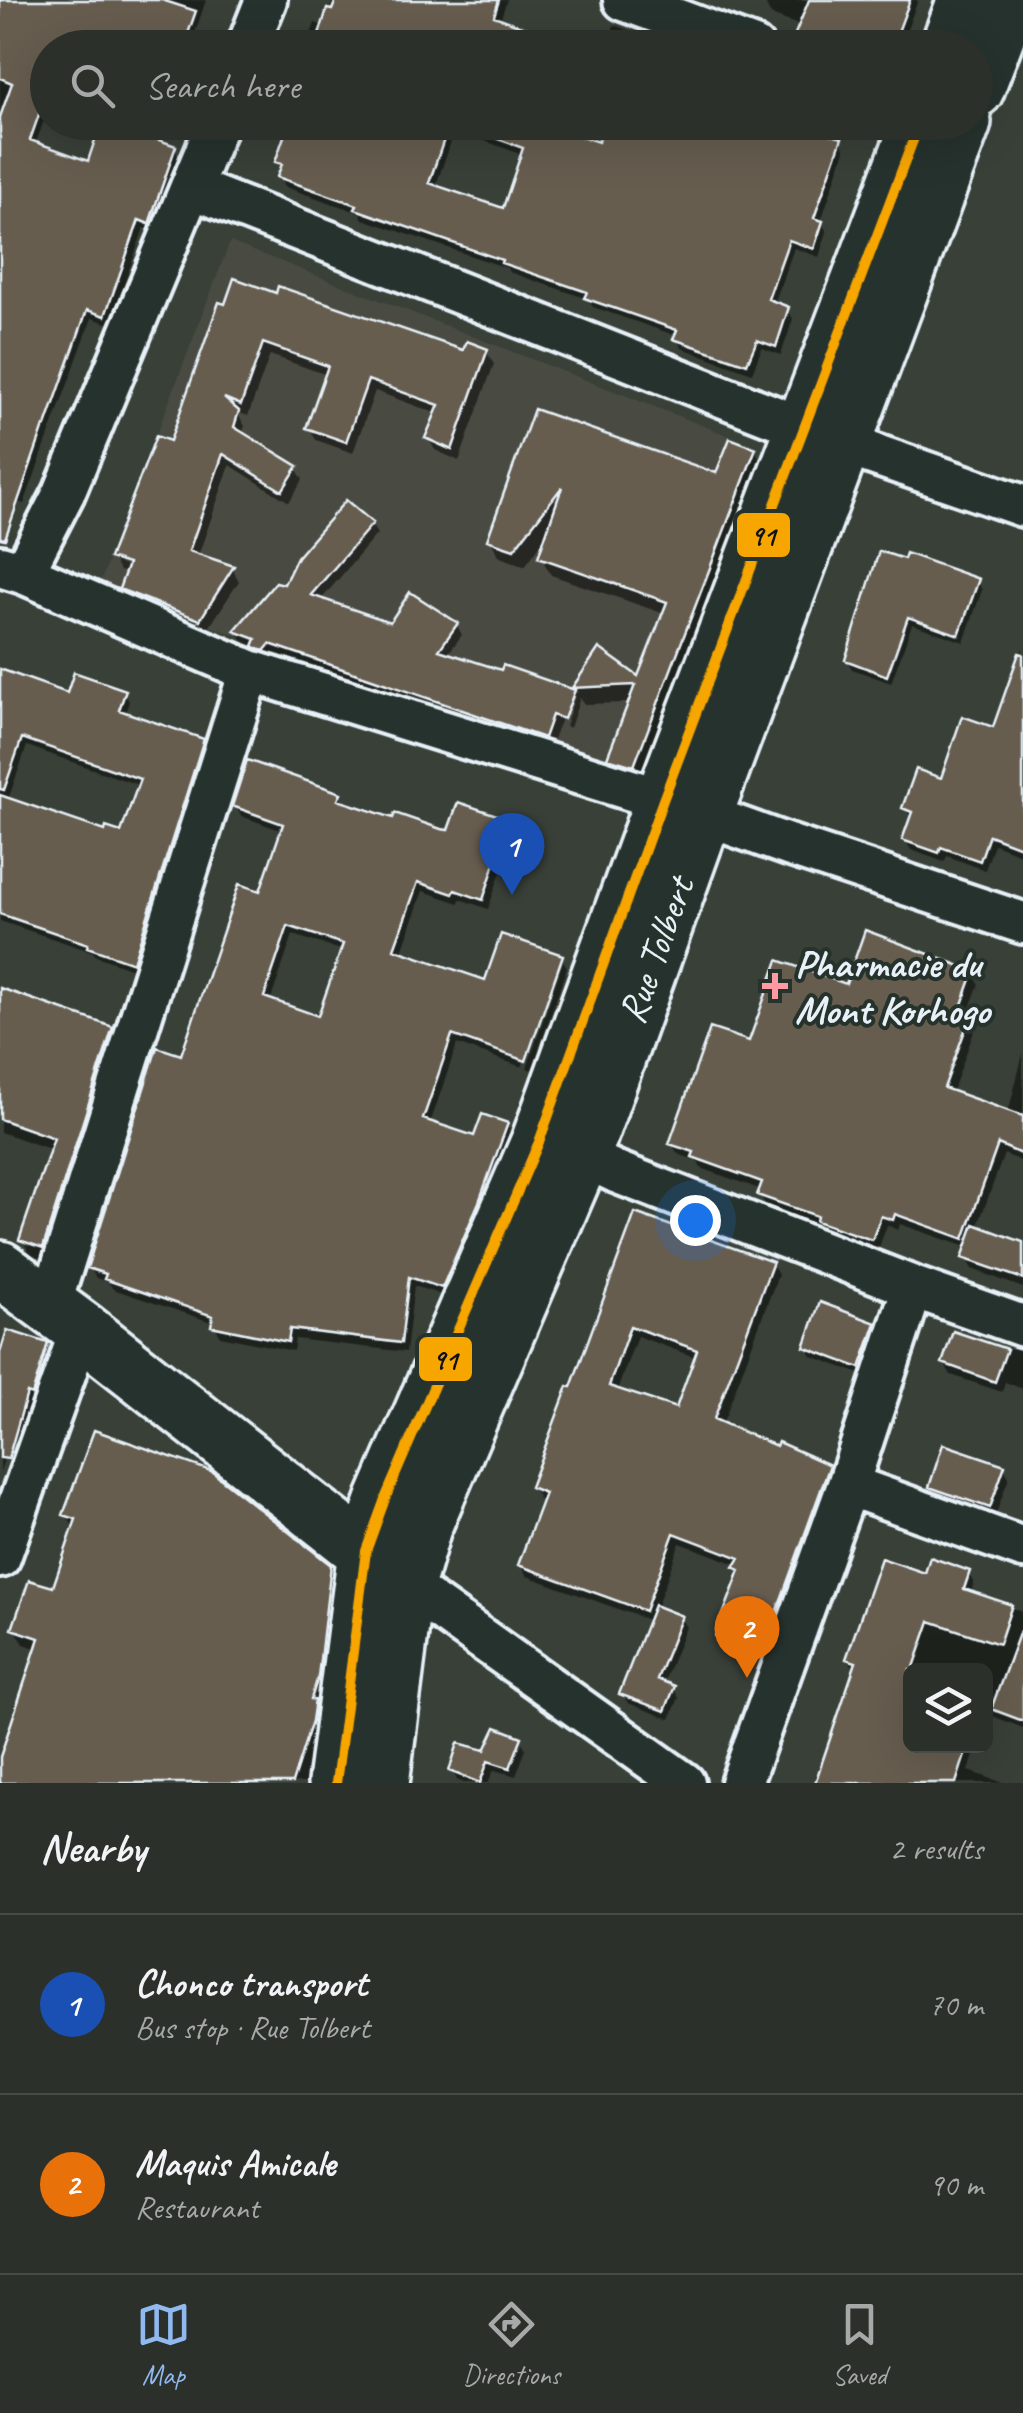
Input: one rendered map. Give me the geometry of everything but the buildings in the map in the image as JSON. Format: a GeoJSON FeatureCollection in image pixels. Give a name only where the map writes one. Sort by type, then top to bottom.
{"type":"FeatureCollection","features":[{"type":"Feature","properties":{"kind":"street"},"geometry":{"type":"LineString","coordinates":[[254,30],[266,0]]}},
{"type":"Feature","properties":{"kind":"street"},"geometry":{"type":"LineString","coordinates":[[624,0],[705,30]]}},
{"type":"Feature","properties":{"kind":"street"},"geometry":{"type":"LineString","coordinates":[[955,30],[966,0]]}},
{"type":"Feature","properties":{"kind":"street"},"geometry":{"type":"LineString","coordinates":[[993,44],[1010,0]]}},
{"type":"Feature","properties":{"kind":"street"},"geometry":{"type":"LineString","coordinates":[[211,140],[64,493],[11,569],[250,670],[683,808],[1023,924]]}},
{"type":"Feature","properties":{"kind":"street","name":"Rue Tolbert"},"geometry":{"type":"LineString","coordinates":[[824,435],[914,140]]}},
{"type":"Feature","properties":{"kind":"street","name":"Rue Tolbert"},"geometry":{"type":"LineString","coordinates":[[336,1783],[366,1550],[385,1499],[683,808],[824,435],[954,140]]}},
{"type":"Feature","properties":{"kind":"street"},"geometry":{"type":"LineString","coordinates":[[192,188],[824,435],[1023,506]]}},
{"type":"Feature","properties":{"kind":"street"},"geometry":{"type":"LineString","coordinates":[[0,1557],[250,670]]}},
{"type":"Feature","properties":{"kind":"street","name":"Rue Tolbert"},"geometry":{"type":"LineString","coordinates":[[380,1783],[406,1585],[423,1527],[582,1156],[683,808]]}},
{"type":"Feature","properties":{"kind":"street"},"geometry":{"type":"LineString","coordinates":[[582,1156],[913,1287],[1023,1326]]}},
{"type":"Feature","properties":{"kind":"street"},"geometry":{"type":"LineString","coordinates":[[0,1270],[66,1317],[406,1585],[684,1783]]}},
{"type":"Feature","properties":{"kind":"street"},"geometry":{"type":"LineString","coordinates":[[741,1783],[848,1485],[913,1287]]}},
{"type":"Feature","properties":{"kind":"street"},"geometry":{"type":"LineString","coordinates":[[848,1485],[1023,1548]]}},
{"type":"Feature","properties":{"kind":"shaded area"},"geometry":{"type":"Polygon","coordinates":[[[230,242],[758,447],[633,770],[98,588],[230,242]]]}},
{"type":"Feature","properties":{"kind":"transit line","name":"91"},"geometry":{"type":"LineString","coordinates":[[336,1783],[366,1551],[539,1142],[663,800],[913,140]]}},
{"type":"Feature","properties":{"kind":"place","name":"Chonco transport"},"geometry":{"type":"Point","coordinates":[512,895]}},
{"type":"Feature","properties":{"kind":"place","name":"Pharmacie du Mont Korhogo"},"geometry":{"type":"Point","coordinates":[775,986]}},
{"type":"Feature","properties":{"kind":"place","name":"Maquis Amicale"},"geometry":{"type":"Point","coordinates":[747,1678]}}]}
